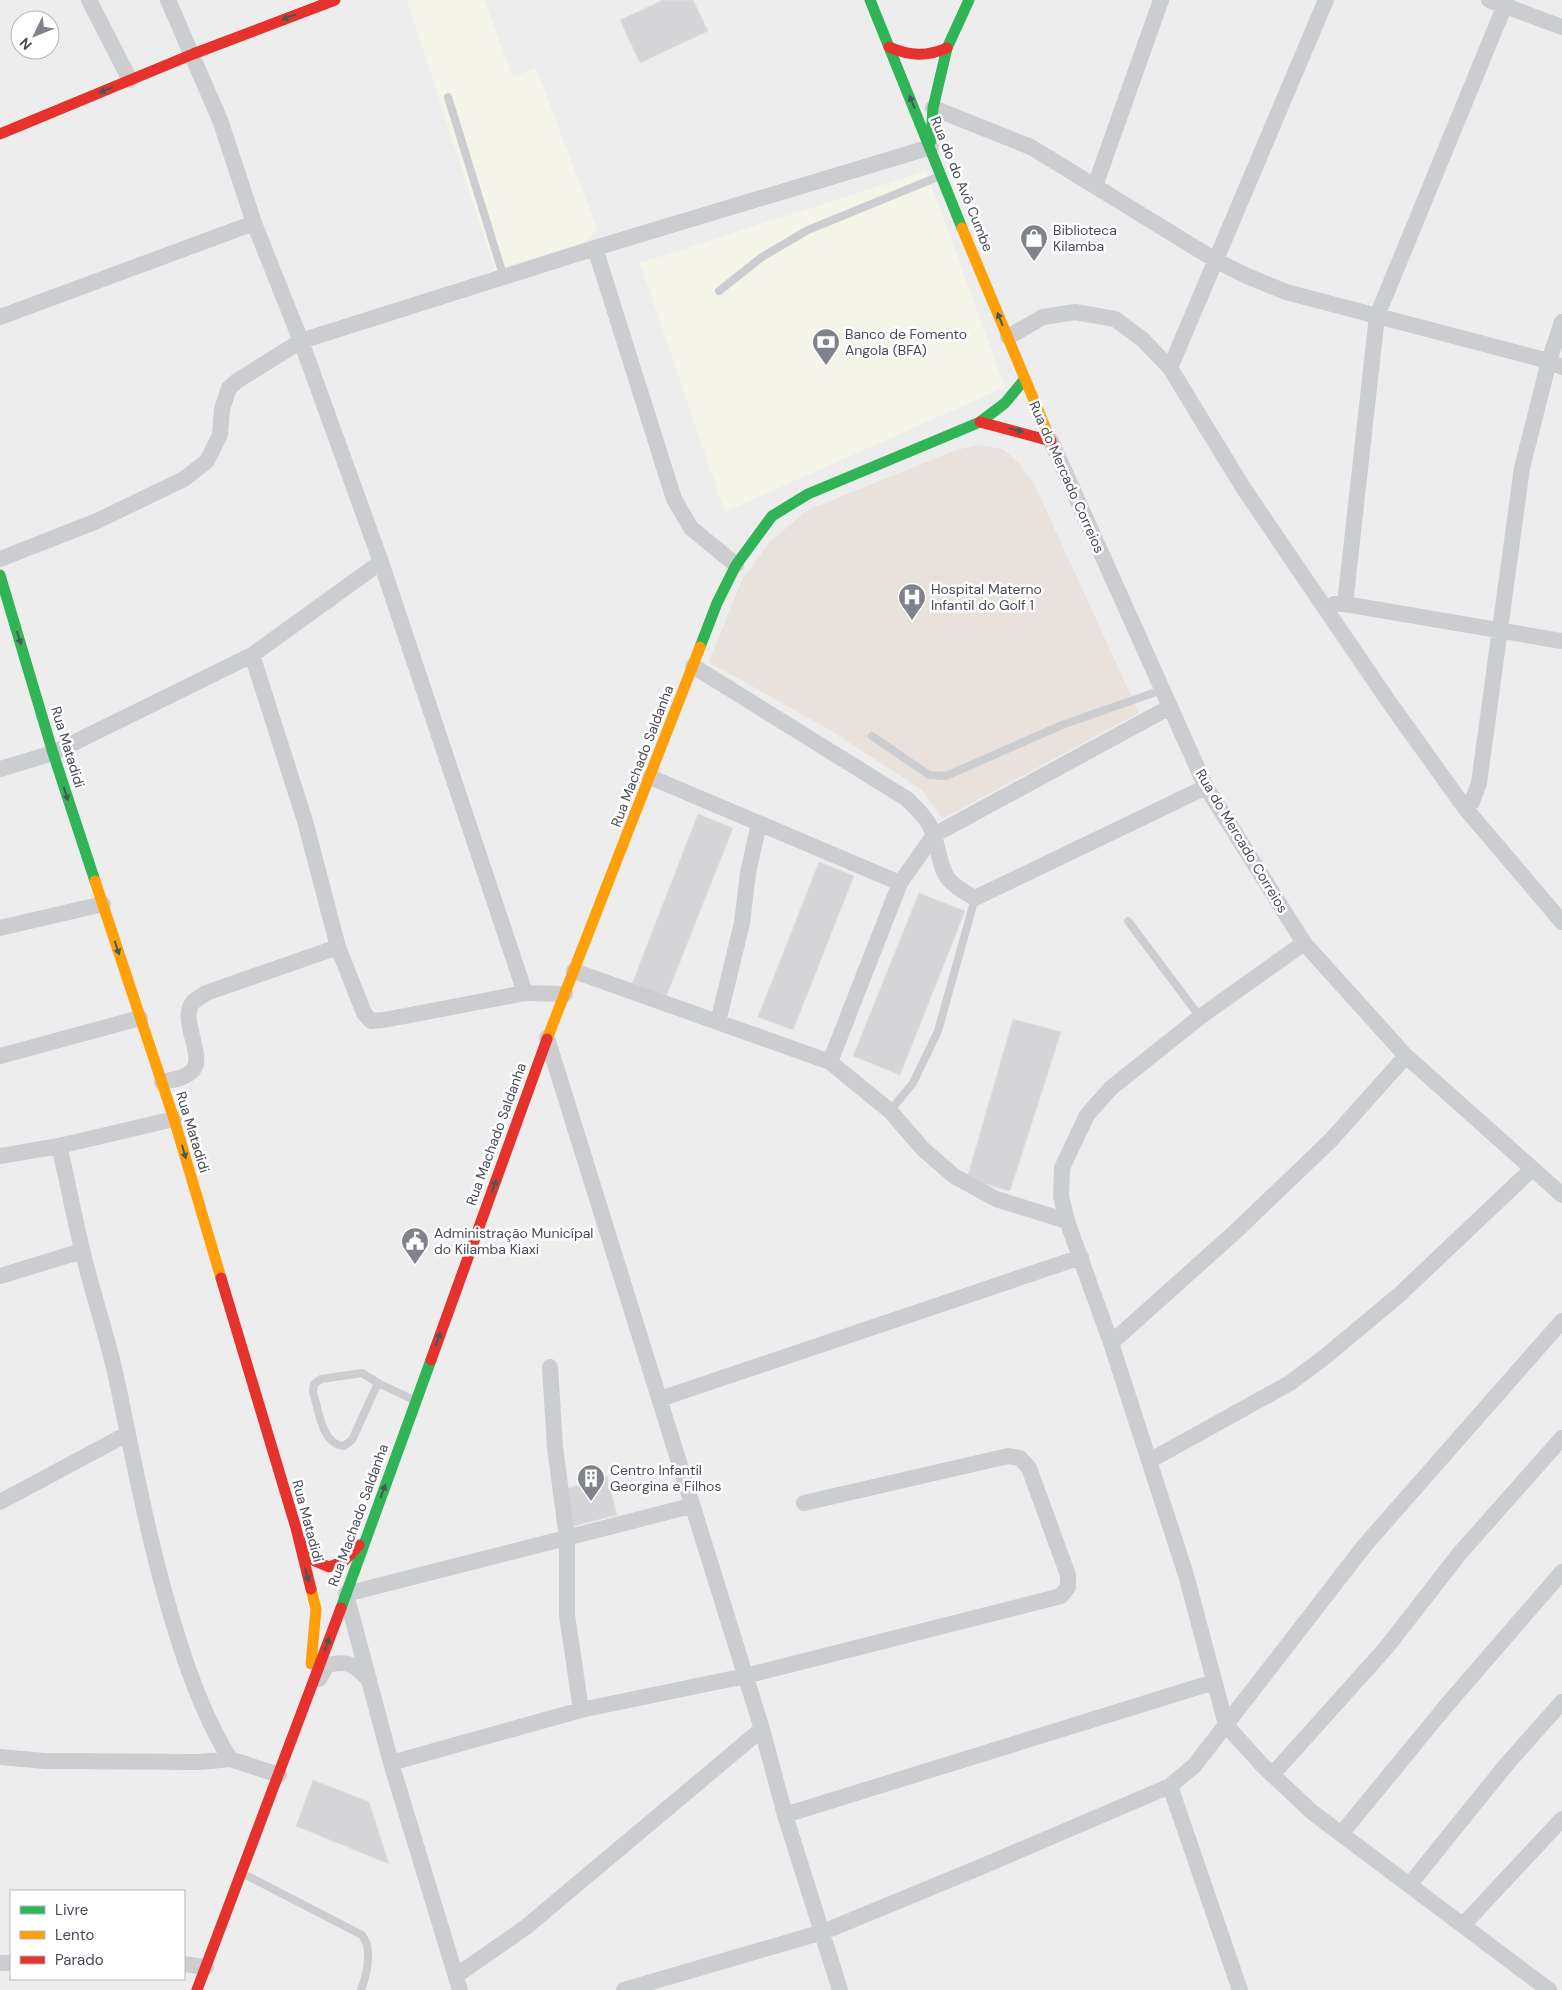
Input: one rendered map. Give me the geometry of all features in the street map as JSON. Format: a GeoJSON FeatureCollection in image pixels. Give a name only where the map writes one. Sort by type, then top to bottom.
{"type":"FeatureCollection","features":[{"type":"Feature","properties":{"kind":"street"},"geometry":{"type":"LineString","coordinates":[[88,0],[130,80]]}},
{"type":"Feature","properties":{"kind":"street"},"geometry":{"type":"LineString","coordinates":[[168,0],[220,120],[254,223],[302,341],[381,562],[525,993]]}},
{"type":"Feature","properties":{"kind":"street"},"geometry":{"type":"LineString","coordinates":[[0,134],[193,54],[335,0]]}},
{"type":"Feature","properties":{"kind":"street","name":"Rua do do Avô Cumbe"},"geometry":{"type":"LineString","coordinates":[[870,0],[1024,380]]}},
{"type":"Feature","properties":{"kind":"street"},"geometry":{"type":"LineString","coordinates":[[0,559],[97,522],[184,479],[207,461],[220,435],[222,409],[229,388],[237,380],[302,341],[595,248],[930,147],[933,108],[947,48],[969,0]]}},
{"type":"Feature","properties":{"kind":"street"},"geometry":{"type":"LineString","coordinates":[[1095,186],[1161,0]]}},
{"type":"Feature","properties":{"kind":"street"},"geometry":{"type":"LineString","coordinates":[[1170,368],[1217,261],[1326,0]]}},
{"type":"Feature","properties":{"kind":"street"},"geometry":{"type":"LineString","coordinates":[[1489,0],[1506,3],[1562,27]]}},
{"type":"Feature","properties":{"kind":"street"},"geometry":{"type":"LineString","coordinates":[[1345,604],[1377,316],[1506,3]]}},
{"type":"Feature","properties":{"kind":"street"},"geometry":{"type":"LineString","coordinates":[[889,47],[911,56],[932,55],[947,48]]}},
{"type":"Feature","properties":{"kind":"street"},"geometry":{"type":"LineString","coordinates":[[933,108],[1031,147],[1217,261],[1247,276],[1286,292],[1556,364]]}},
{"type":"Feature","properties":{"kind":"street"},"geometry":{"type":"LineString","coordinates":[[0,317],[254,223]]}},
{"type":"Feature","properties":{"kind":"street"},"geometry":{"type":"LineString","coordinates":[[595,248],[674,499],[691,528],[736,565]]}},
{"type":"Feature","properties":{"kind":"street"},"geometry":{"type":"LineString","coordinates":[[1008,337],[1044,317],[1075,312],[1115,319],[1142,339],[1170,368],[1244,489],[1389,702],[1465,808],[1562,922]]}},
{"type":"Feature","properties":{"kind":"street"},"geometry":{"type":"LineString","coordinates":[[1465,808],[1472,802],[1479,783],[1522,468],[1556,364],[1562,322]]}},
{"type":"Feature","properties":{"kind":"street","name":"Rua Machado Saldanha"},"geometry":{"type":"LineString","coordinates":[[197,1990],[346,1594],[547,1038],[717,603],[736,565],[772,516],[808,494],[980,422],[1005,403],[1024,380]]}},
{"type":"Feature","properties":{"kind":"street","name":"Rua do Mercado Correios"},"geometry":{"type":"LineString","coordinates":[[1024,380],[1206,787],[1304,943],[1406,1056],[1562,1195]]}},
{"type":"Feature","properties":{"kind":"street"},"geometry":{"type":"LineString","coordinates":[[980,422],[1051,441]]}},
{"type":"Feature","properties":{"kind":"street"},"geometry":{"type":"LineString","coordinates":[[0,768],[53,753],[252,655],[381,562]]}},
{"type":"Feature","properties":{"kind":"street","name":"Rua Matadidi"},"geometry":{"type":"LineString","coordinates":[[0,575],[4,606],[174,1119],[296,1528],[316,1609],[312,1656],[304,1706]]}},
{"type":"Feature","properties":{"kind":"street"},"geometry":{"type":"LineString","coordinates":[[1324,605],[1345,604],[1562,641]]}},
{"type":"Feature","properties":{"kind":"street"},"geometry":{"type":"LineString","coordinates":[[252,655],[305,821],[338,947],[353,990],[364,1013],[371,1021],[525,993],[565,994]]}},
{"type":"Feature","properties":{"kind":"street"},"geometry":{"type":"LineString","coordinates":[[693,666],[907,799],[925,817],[934,835],[940,865],[952,886],[975,898],[1066,856],[1206,787]]}},
{"type":"Feature","properties":{"kind":"street"},"geometry":{"type":"LineString","coordinates":[[830,1062],[900,883],[934,835],[1170,707]]}},
{"type":"Feature","properties":{"kind":"street"},"geometry":{"type":"LineString","coordinates":[[650,777],[900,883]]}},
{"type":"Feature","properties":{"kind":"street"},"geometry":{"type":"LineString","coordinates":[[718,1022],[742,923],[748,872],[759,823]]}},
{"type":"Feature","properties":{"kind":"street"},"geometry":{"type":"LineString","coordinates":[[0,928],[103,904]]}},
{"type":"Feature","properties":{"kind":"street"},"geometry":{"type":"LineString","coordinates":[[1304,943],[1200,1017],[1111,1088],[1087,1114],[1062,1168],[1061,1196],[1067,1221],[1111,1343],[1186,1575],[1226,1725],[1272,1775],[1312,1812],[1549,1990]]}},
{"type":"Feature","properties":{"kind":"street"},"geometry":{"type":"LineString","coordinates":[[162,1082],[184,1077],[193,1071],[197,1061],[188,1016],[192,1003],[206,993],[338,947]]}},
{"type":"Feature","properties":{"kind":"street"},"geometry":{"type":"LineString","coordinates":[[574,970],[830,1062],[890,1111],[923,1149],[954,1176],[996,1199],[1067,1221]]}},
{"type":"Feature","properties":{"kind":"street"},"geometry":{"type":"LineString","coordinates":[[0,1056],[140,1018]]}},
{"type":"Feature","properties":{"kind":"street"},"geometry":{"type":"LineString","coordinates":[[547,1038],[660,1399],[691,1506],[762,1729],[785,1815],[840,1990]]}},
{"type":"Feature","properties":{"kind":"street"},"geometry":{"type":"LineString","coordinates":[[1111,1343],[1235,1232],[1331,1140],[1406,1056]]}},
{"type":"Feature","properties":{"kind":"street"},"geometry":{"type":"LineString","coordinates":[[0,1156],[59,1146],[174,1119]]}},
{"type":"Feature","properties":{"kind":"street"},"geometry":{"type":"LineString","coordinates":[[59,1146],[72,1196],[82,1251],[117,1379],[127,1434],[172,1621],[187,1667],[213,1729],[230,1759]]}},
{"type":"Feature","properties":{"kind":"street"},"geometry":{"type":"LineString","coordinates":[[1149,1461],[1290,1383],[1326,1356],[1400,1295],[1532,1169]]}},
{"type":"Feature","properties":{"kind":"street"},"geometry":{"type":"LineString","coordinates":[[0,1276],[82,1251]]}},
{"type":"Feature","properties":{"kind":"street"},"geometry":{"type":"LineString","coordinates":[[660,1399],[1081,1257]]}},
{"type":"Feature","properties":{"kind":"street"},"geometry":{"type":"LineString","coordinates":[[624,1990],[823,1932],[1170,1786],[1194,1766],[1365,1545],[1562,1321]]}},
{"type":"Feature","properties":{"kind":"street"},"geometry":{"type":"LineString","coordinates":[[550,1367],[555,1447],[567,1538],[567,1615],[581,1710]]}},
{"type":"Feature","properties":{"kind":"street"},"geometry":{"type":"LineString","coordinates":[[0,1502],[127,1434]]}},
{"type":"Feature","properties":{"kind":"street"},"geometry":{"type":"LineString","coordinates":[[1272,1775],[1386,1648],[1460,1553],[1562,1438]]}},
{"type":"Feature","properties":{"kind":"street"},"geometry":{"type":"LineString","coordinates":[[391,1763],[581,1710],[745,1676],[1061,1596],[1068,1587],[1068,1575],[1029,1468],[1020,1458],[1008,1456],[804,1503]]}},
{"type":"Feature","properties":{"kind":"street"},"geometry":{"type":"LineString","coordinates":[[691,1506],[346,1594],[391,1763],[458,1983],[762,1729]]}},
{"type":"Feature","properties":{"kind":"street"},"geometry":{"type":"LineString","coordinates":[[296,1528],[312,1559],[322,1566],[336,1567],[348,1561],[366,1537]]}},
{"type":"Feature","properties":{"kind":"street"},"geometry":{"type":"LineString","coordinates":[[1341,1834],[1446,1706],[1562,1572]]}},
{"type":"Feature","properties":{"kind":"street"},"geometry":{"type":"LineString","coordinates":[[304,1706],[327,1665],[343,1661],[358,1668],[370,1682]]}},
{"type":"Feature","properties":{"kind":"street"},"geometry":{"type":"LineString","coordinates":[[785,1815],[1214,1682]]}},
{"type":"Feature","properties":{"kind":"street"},"geometry":{"type":"LineString","coordinates":[[1410,1884],[1506,1764],[1562,1702]]}},
{"type":"Feature","properties":{"kind":"street"},"geometry":{"type":"LineString","coordinates":[[0,1757],[83,1761],[200,1762],[230,1759],[279,1775]]}},
{"type":"Feature","properties":{"kind":"street"},"geometry":{"type":"LineString","coordinates":[[1170,1786],[1240,1990]]}},
{"type":"Feature","properties":{"kind":"street"},"geometry":{"type":"LineString","coordinates":[[1463,1925],[1562,1819]]}},
{"type":"Feature","properties":{"kind":"street"},"geometry":{"type":"LineString","coordinates":[[185,1964],[206,1967]]}},
{"type":"Feature","properties":{"kind":"lane"},"geometry":{"type":"LineString","coordinates":[[448,97],[504,278]]}},
{"type":"Feature","properties":{"kind":"lane"},"geometry":{"type":"LineString","coordinates":[[719,291],[762,257],[808,230],[942,176]]}},
{"type":"Feature","properties":{"kind":"lane"},"geometry":{"type":"LineString","coordinates":[[872,736],[929,775],[946,776],[1062,725],[1162,690]]}},
{"type":"Feature","properties":{"kind":"lane"},"geometry":{"type":"LineString","coordinates":[[890,1111],[913,1083],[938,1031],[975,898]]}},
{"type":"Feature","properties":{"kind":"lane"},"geometry":{"type":"LineString","coordinates":[[1128,921],[1200,1017]]}},
{"type":"Feature","properties":{"kind":"lane"},"geometry":{"type":"LineString","coordinates":[[378,1383],[352,1440],[344,1446],[336,1446],[327,1439],[313,1392],[314,1384],[321,1380],[362,1373],[378,1383],[416,1400]]}},
{"type":"Feature","properties":{"kind":"lane"},"geometry":{"type":"LineString","coordinates":[[241,1872],[362,1935],[368,1942],[369,1950],[361,1990]]}},
{"type":"Feature","properties":{"kind":"shaded area"},"geometry":{"type":"Polygon","coordinates":[[[407,0],[484,0],[513,77],[536,68],[597,229],[583,243],[495,270],[407,0]]]}},
{"type":"Feature","properties":{"kind":"shaded area"},"geometry":{"type":"Polygon","coordinates":[[[926,171],[1005,387],[725,512],[640,263],[926,171]]]}},
{"type":"Feature","properties":{"kind":"shaded area","name":"Hospital Materno Infantil do Golf 1"},"geometry":{"type":"Polygon","coordinates":[[[976,445],[1003,449],[1021,465],[1035,486],[1139,713],[942,819],[922,790],[830,730],[709,662],[742,580],[768,544],[806,511],[953,451],[976,445]]]}},
{"type":"Feature","properties":{"kind":"building"},"geometry":{"type":"Polygon","coordinates":[[[663,0],[693,0],[708,31],[640,63],[620,20],[663,0]]]}},
{"type":"Feature","properties":{"kind":"building"},"geometry":{"type":"Polygon","coordinates":[[[698,814],[733,828],[666,997],[632,984],[698,814]]]}},
{"type":"Feature","properties":{"kind":"building"},"geometry":{"type":"Polygon","coordinates":[[[819,862],[854,876],[793,1030],[758,1017],[819,862]]]}},
{"type":"Feature","properties":{"kind":"building"},"geometry":{"type":"Polygon","coordinates":[[[919,893],[965,911],[900,1075],[853,1056],[919,893]]]}},
{"type":"Feature","properties":{"kind":"building"},"geometry":{"type":"Polygon","coordinates":[[[1013,1019],[1061,1032],[1010,1191],[967,1179],[1013,1019]]]}},
{"type":"Feature","properties":{"kind":"building","name":"Centro Infantil Georgina e Filhos"},"geometry":{"type":"Polygon","coordinates":[[[607,1476],[617,1515],[570,1527],[566,1489],[607,1476]]]}},
{"type":"Feature","properties":{"kind":"building"},"geometry":{"type":"Polygon","coordinates":[[[313,1780],[369,1802],[389,1864],[296,1826],[313,1780]]]}},
{"type":"Feature","properties":{"kind":"traffic: fast"},"geometry":{"type":"LineString","coordinates":[[870,0],[962,228]]}},
{"type":"Feature","properties":{"kind":"traffic: fast"},"geometry":{"type":"LineString","coordinates":[[931,141],[933,108],[947,48],[969,0]]}},
{"type":"Feature","properties":{"kind":"traffic: fast"},"geometry":{"type":"LineString","coordinates":[[700,647],[717,603],[736,565],[772,516],[808,494],[980,422],[1005,403],[1024,380]]}},
{"type":"Feature","properties":{"kind":"traffic: fast"},"geometry":{"type":"LineString","coordinates":[[0,575],[53,753],[95,881]]}},
{"type":"Feature","properties":{"kind":"traffic: fast"},"geometry":{"type":"LineString","coordinates":[[341,1608],[431,1360]]}},
{"type":"Feature","properties":{"kind":"traffic: slow"},"geometry":{"type":"LineString","coordinates":[[962,228],[1051,441]]}},
{"type":"Feature","properties":{"kind":"traffic: slow"},"geometry":{"type":"LineString","coordinates":[[547,1039],[700,647]]}},
{"type":"Feature","properties":{"kind":"traffic: slow"},"geometry":{"type":"LineString","coordinates":[[95,881],[174,1119],[221,1278]]}},
{"type":"Feature","properties":{"kind":"traffic: slow"},"geometry":{"type":"LineString","coordinates":[[311,1589],[316,1609],[311,1664]]}},
{"type":"Feature","properties":{"kind":"traffic: jam"},"geometry":{"type":"LineString","coordinates":[[0,134],[193,54],[335,0]]}},
{"type":"Feature","properties":{"kind":"traffic: jam"},"geometry":{"type":"LineString","coordinates":[[889,47],[911,54],[932,53],[947,48]]}},
{"type":"Feature","properties":{"kind":"traffic: jam"},"geometry":{"type":"LineString","coordinates":[[980,422],[1051,441]]}},
{"type":"Feature","properties":{"kind":"traffic: jam"},"geometry":{"type":"LineString","coordinates":[[431,1360],[547,1039]]}},
{"type":"Feature","properties":{"kind":"traffic: jam"},"geometry":{"type":"LineString","coordinates":[[221,1278],[296,1528],[311,1589]]}},
{"type":"Feature","properties":{"kind":"traffic: jam"},"geometry":{"type":"LineString","coordinates":[[303,1542],[315,1561],[329,1567],[344,1561],[359,1545]]}},
{"type":"Feature","properties":{"kind":"traffic: jam"},"geometry":{"type":"LineString","coordinates":[[197,1990],[341,1608]]}},
{"type":"Feature","properties":{"kind":"place","name":"Biblioteca Kilamba"},"geometry":{"type":"Point","coordinates":[1034,262]}},
{"type":"Feature","properties":{"kind":"place","name":"Banco de Fomento Angola (BFA)"},"geometry":{"type":"Point","coordinates":[826,366]}},
{"type":"Feature","properties":{"kind":"place","name":"Hospital Materno Infantil do Golf 1"},"geometry":{"type":"Point","coordinates":[912,621]}},
{"type":"Feature","properties":{"kind":"place","name":"Administração Municípal do Kilamba Kiaxi"},"geometry":{"type":"Point","coordinates":[415,1265]}},
{"type":"Feature","properties":{"kind":"place","name":"Centro Infantil Georgina e Filhos"},"geometry":{"type":"Point","coordinates":[591,1502]}}]}
